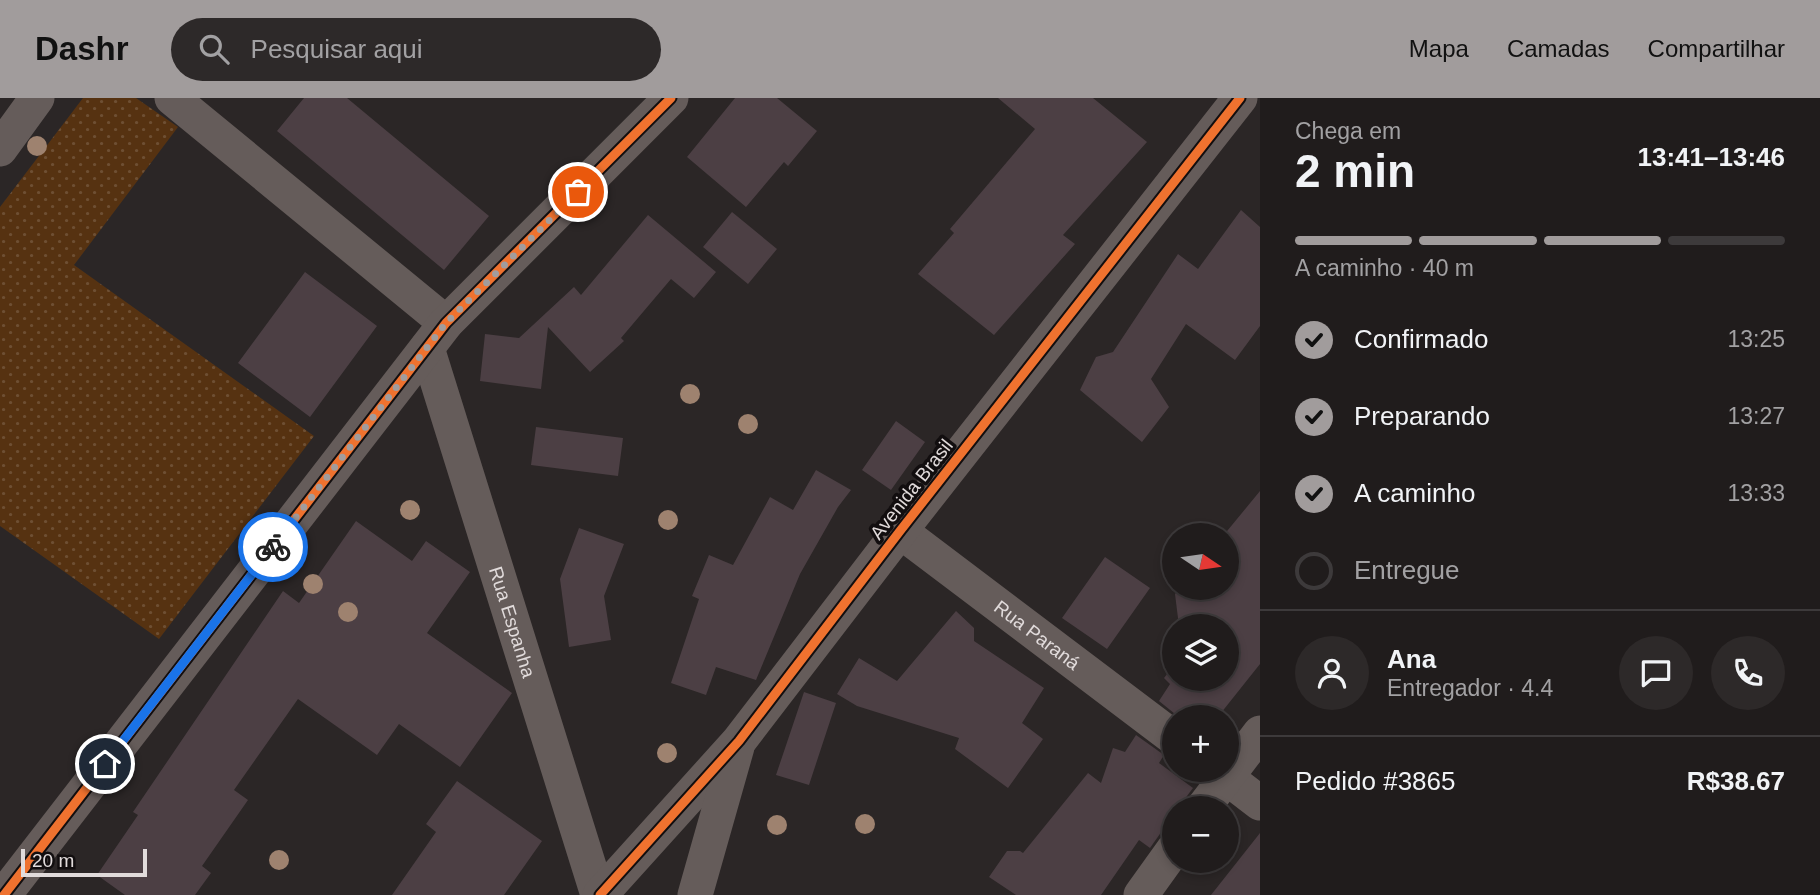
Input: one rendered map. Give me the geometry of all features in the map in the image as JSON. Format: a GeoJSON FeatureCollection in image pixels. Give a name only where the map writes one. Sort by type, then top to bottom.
{"type":"FeatureCollection","features":[{"type":"Feature","properties":{"kind":"street"},"geometry":{"type":"LineString","coordinates":[[0,149],[37,98]]}},
{"type":"Feature","properties":{"kind":"street"},"geometry":{"type":"LineString","coordinates":[[172,98],[437,336]]}},
{"type":"Feature","properties":{"kind":"street"},"geometry":{"type":"LineString","coordinates":[[4,895],[437,336],[671,98]]}},
{"type":"Feature","properties":{"kind":"street","name":"Avenida Brasil"},"geometry":{"type":"LineString","coordinates":[[599,895],[739,741],[1240,98]]}},
{"type":"Feature","properties":{"kind":"street","name":"Rua Espanha"},"geometry":{"type":"LineString","coordinates":[[437,336],[599,895]]}},
{"type":"Feature","properties":{"kind":"street","name":"Rua Paraná"},"geometry":{"type":"LineString","coordinates":[[900,531],[1162,729]]}},
{"type":"Feature","properties":{"kind":"street"},"geometry":{"type":"LineString","coordinates":[[1239,756],[1260,733]]}},
{"type":"Feature","properties":{"kind":"street"},"geometry":{"type":"LineString","coordinates":[[695,895],[739,741]]}},
{"type":"Feature","properties":{"kind":"street"},"geometry":{"type":"LineString","coordinates":[[1232,782],[1260,803]]}},
{"type":"Feature","properties":{"kind":"street"},"geometry":{"type":"LineString","coordinates":[[1141,895],[1162,866]]}},
{"type":"Feature","properties":{"kind":"shaded area"},"geometry":{"type":"Polygon","coordinates":[[[83,98],[136,98],[178,127],[74,265],[314,436],[159,639],[0,526],[0,207],[83,98]]]}},
{"type":"Feature","properties":{"kind":"building"},"geometry":{"type":"Polygon","coordinates":[[[304,98],[347,98],[489,216],[444,270],[277,131],[304,98]]]}},
{"type":"Feature","properties":{"kind":"building"},"geometry":{"type":"Polygon","coordinates":[[[735,98],[777,98],[817,131],[788,166],[784,162],[746,207],[687,157],[735,98]]]}},
{"type":"Feature","properties":{"kind":"building"},"geometry":{"type":"Polygon","coordinates":[[[998,98],[1093,98],[1147,142],[1063,235],[1075,244],[994,335],[918,274],[954,233],[950,229],[1035,129],[998,98]]]}},
{"type":"Feature","properties":{"kind":"building"},"geometry":{"type":"Polygon","coordinates":[[[1241,210],[1260,227],[1260,326],[1235,360],[1186,324],[1151,379],[1169,407],[1142,442],[1080,390],[1096,357],[1113,352],[1178,254],[1198,269],[1241,210]]]}},
{"type":"Feature","properties":{"kind":"building"},"geometry":{"type":"Polygon","coordinates":[[[732,212],[777,249],[748,284],[703,247],[732,212]]]}},
{"type":"Feature","properties":{"kind":"building"},"geometry":{"type":"Polygon","coordinates":[[[648,215],[716,272],[694,298],[671,279],[621,338],[624,341],[590,372],[548,327],[541,389],[480,381],[485,334],[519,338],[574,287],[581,295],[648,215]]]}},
{"type":"Feature","properties":{"kind":"building"},"geometry":{"type":"Polygon","coordinates":[[[305,272],[377,326],[310,417],[238,363],[305,272]]]}},
{"type":"Feature","properties":{"kind":"building"},"geometry":{"type":"Polygon","coordinates":[[[896,421],[925,442],[891,490],[862,470],[896,421]]]}},
{"type":"Feature","properties":{"kind":"building"},"geometry":{"type":"Polygon","coordinates":[[[536,427],[623,438],[618,476],[531,465],[536,427]]]}},
{"type":"Feature","properties":{"kind":"building"},"geometry":{"type":"Polygon","coordinates":[[[816,470],[851,490],[838,507],[800,574],[756,680],[716,667],[706,695],[671,683],[699,599],[692,596],[709,555],[733,565],[770,497],[793,510],[816,470]]]}},
{"type":"Feature","properties":{"kind":"building"},"geometry":{"type":"Polygon","coordinates":[[[1260,491],[1260,664],[1239,690],[1239,614],[1178,614],[1176,600],[1239,600],[1239,523],[1234,523],[1260,491]]]}},
{"type":"Feature","properties":{"kind":"building"},"geometry":{"type":"Polygon","coordinates":[[[356,521],[412,561],[426,541],[470,572],[427,633],[512,693],[460,767],[399,724],[377,755],[298,699],[234,790],[248,800],[202,866],[211,873],[195,895],[125,895],[97,875],[138,815],[133,812],[283,591],[299,603],[356,521]]]}},
{"type":"Feature","properties":{"kind":"building"},"geometry":{"type":"Polygon","coordinates":[[[579,528],[624,544],[604,596],[611,640],[569,647],[560,579],[579,528]]]}},
{"type":"Feature","properties":{"kind":"building"},"geometry":{"type":"Polygon","coordinates":[[[1105,557],[1150,588],[1107,649],[1062,618],[1105,557]]]}},
{"type":"Feature","properties":{"kind":"building"},"geometry":{"type":"Polygon","coordinates":[[[956,611],[974,628],[974,641],[1044,688],[1022,723],[1043,739],[1008,788],[955,749],[959,738],[857,706],[837,694],[859,658],[897,681],[956,611]]]}},
{"type":"Feature","properties":{"kind":"building"},"geometry":{"type":"Polygon","coordinates":[[[1165,691],[1238,691],[1227,705],[1164,705],[1159,701],[1165,691]]]}},
{"type":"Feature","properties":{"kind":"building"},"geometry":{"type":"Polygon","coordinates":[[[804,692],[836,703],[809,785],[776,775],[804,692]]]}},
{"type":"Feature","properties":{"kind":"building"},"geometry":{"type":"Polygon","coordinates":[[[1136,735],[1162,754],[1159,763],[1162,765],[1162,782],[1185,782],[1193,788],[1187,796],[1162,796],[1162,831],[1150,848],[1139,840],[1101,895],[1016,895],[989,877],[1007,851],[1023,853],[1088,773],[1101,783],[1113,748],[1125,752],[1136,735]]]}},
{"type":"Feature","properties":{"kind":"building"},"geometry":{"type":"Polygon","coordinates":[[[457,781],[542,841],[504,895],[392,895],[436,832],[426,824],[457,781]]]}},
{"type":"Feature","properties":{"kind":"building"},"geometry":{"type":"Polygon","coordinates":[[[1260,833],[1260,895],[1211,895],[1228,873],[1239,873],[1239,860],[1260,833]]]}},
{"type":"Feature","properties":{"kind":"cycle path"},"geometry":{"type":"LineString","coordinates":[[4,895],[446,323],[671,98]]}},
{"type":"Feature","properties":{"kind":"cycle path"},"geometry":{"type":"LineString","coordinates":[[600,895],[739,741],[1240,98]]}},
{"type":"Feature","properties":{"kind":"way so far"},"geometry":{"type":"LineString","coordinates":[[273,547],[446,323],[578,192]]}},
{"type":"Feature","properties":{"kind":"route"},"geometry":{"type":"LineString","coordinates":[[105,764],[273,547]]}}]}
